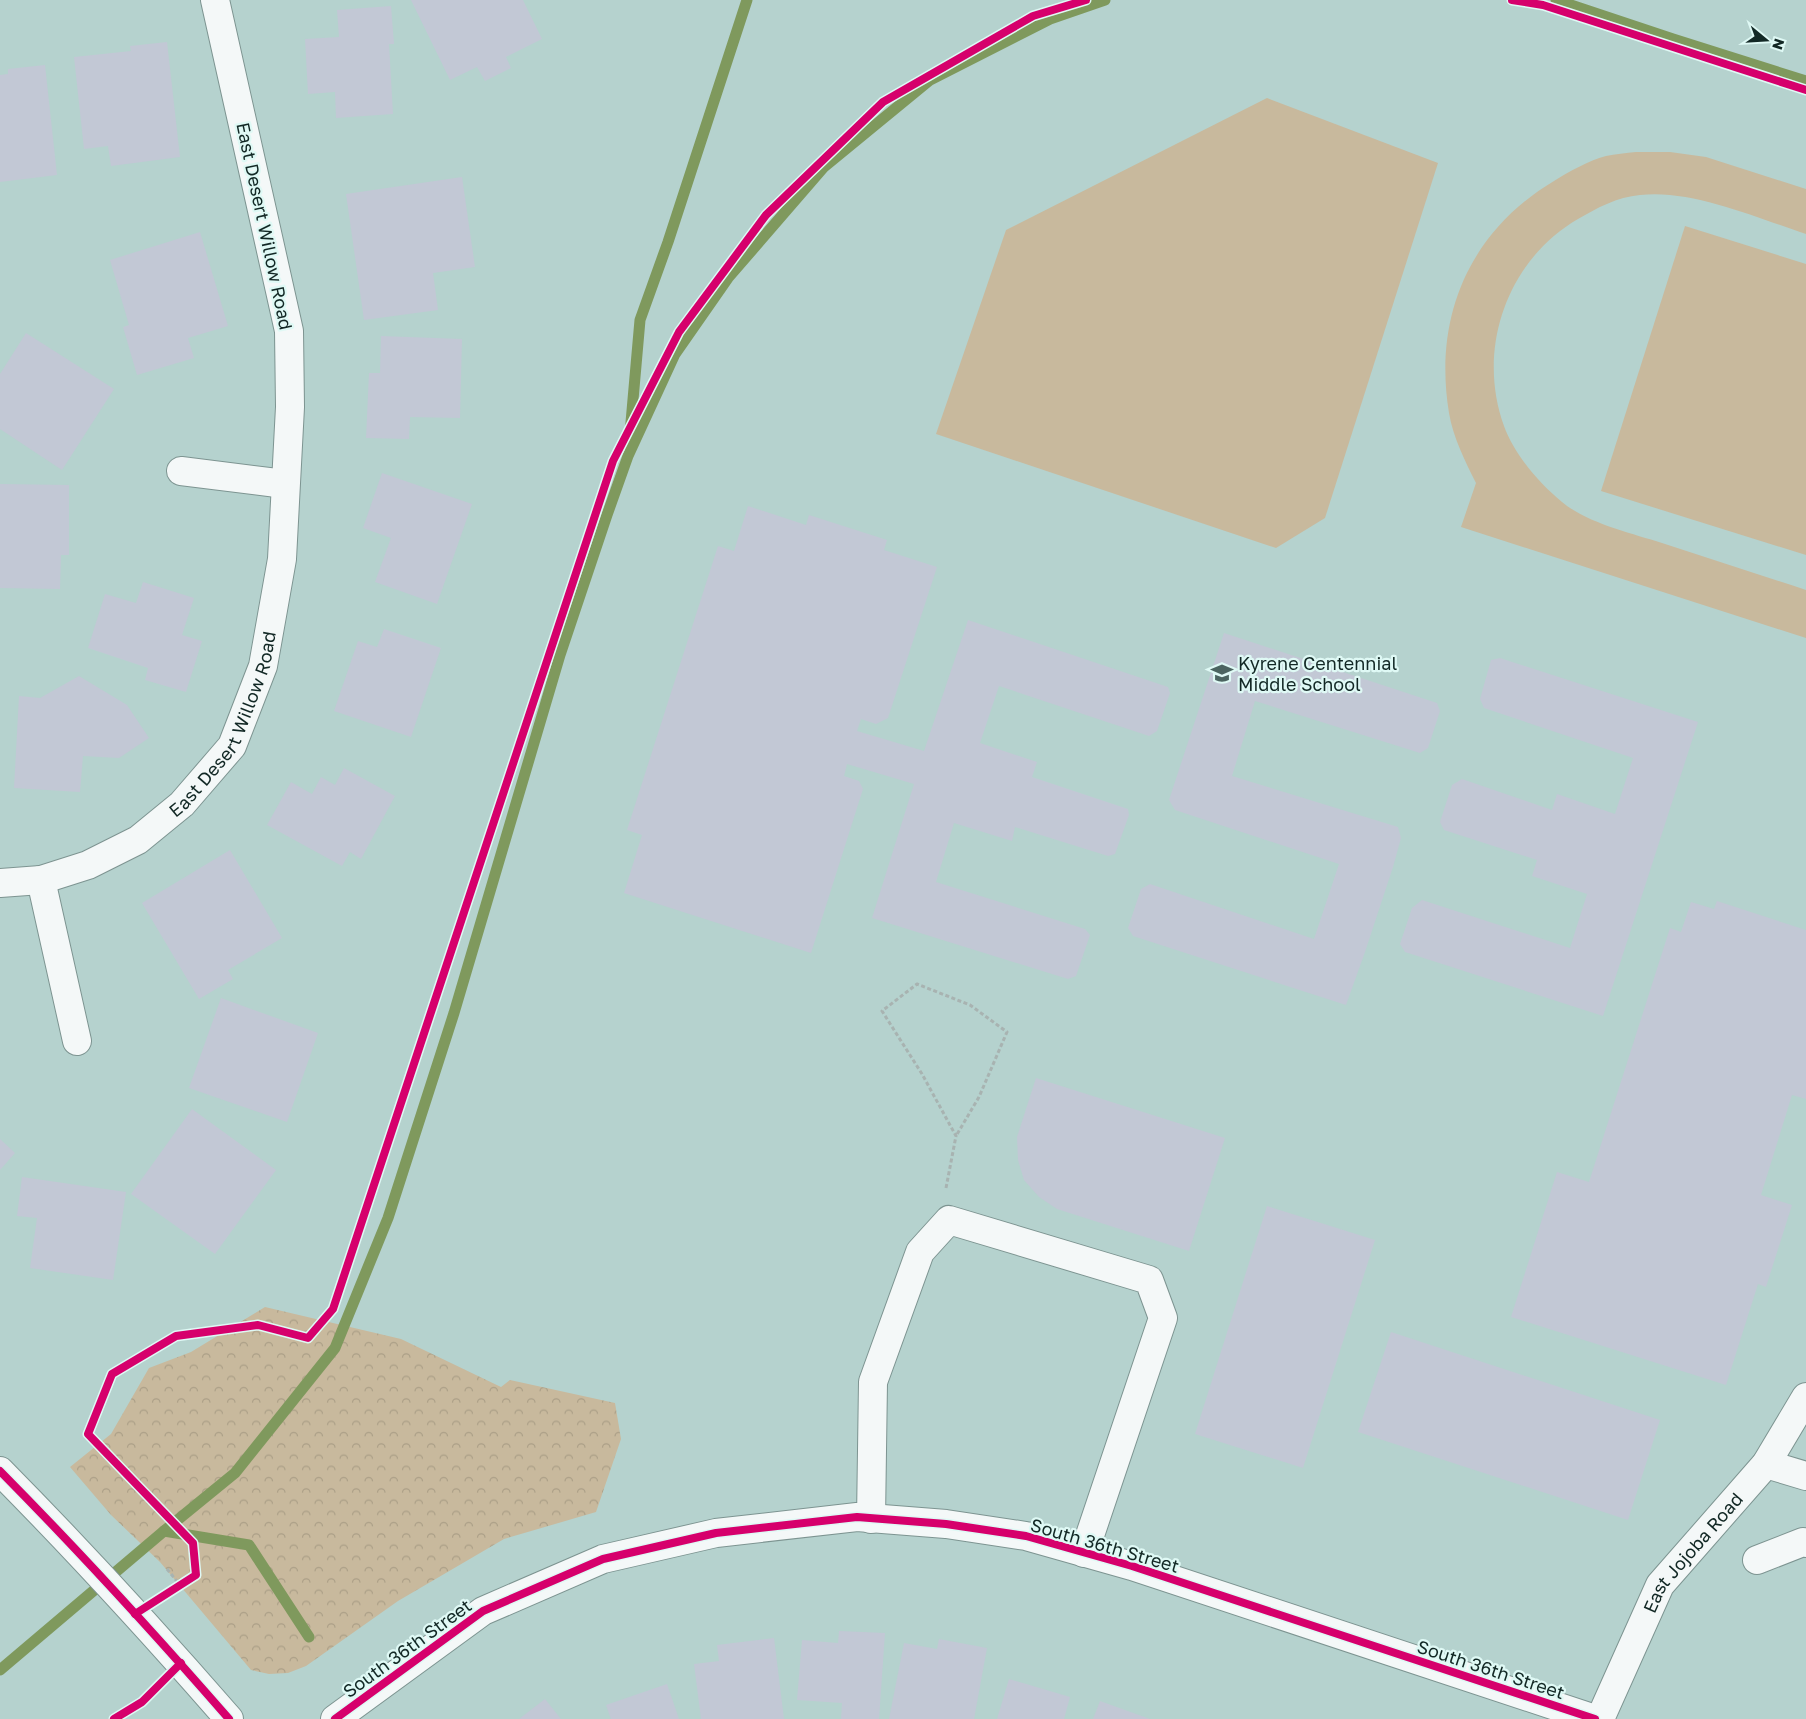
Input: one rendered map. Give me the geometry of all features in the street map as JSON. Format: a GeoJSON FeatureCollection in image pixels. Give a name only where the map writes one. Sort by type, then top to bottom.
{"type":"FeatureCollection","features":[{"type":"Feature","properties":{"kind":"street","name":"East Desert Willow Road"},"geometry":{"type":"LineString","coordinates":[[0,882],[41,880],[88,866],[138,840],[182,804],[232,746],[263,666],[282,559],[290,407],[289,331],[215,0]]}},
{"type":"Feature","properties":{"kind":"street"},"geometry":{"type":"LineString","coordinates":[[181,471],[285,484]]}},
{"type":"Feature","properties":{"kind":"street"},"geometry":{"type":"LineString","coordinates":[[41,880],[77,1041]]}},
{"type":"Feature","properties":{"kind":"street"},"geometry":{"type":"LineString","coordinates":[[871,1519],[873,1382],[920,1252],[949,1220],[1149,1280],[1163,1318],[1084,1553]]}},
{"type":"Feature","properties":{"kind":"street","name":"East Jojoba Road"},"geometry":{"type":"LineString","coordinates":[[1600,1719],[1660,1585],[1766,1464],[1806,1397]]}},
{"type":"Feature","properties":{"kind":"street"},"geometry":{"type":"LineString","coordinates":[[1766,1464],[1806,1476]]}},
{"type":"Feature","properties":{"kind":"street"},"geometry":{"type":"LineString","coordinates":[[0,1471],[63,1535],[181,1663],[229,1719]]}},
{"type":"Feature","properties":{"kind":"street","name":"South 36th Street"},"geometry":{"type":"LineString","coordinates":[[335,1719],[483,1611],[603,1559],[716,1533],[857,1517],[946,1524],[1026,1536],[1132,1566],[1595,1719]]}},
{"type":"Feature","properties":{"kind":"street"},"geometry":{"type":"LineString","coordinates":[[1757,1560],[1803,1542],[1806,1543]]}},
{"type":"Feature","properties":{"kind":"path"},"geometry":{"type":"LineString","coordinates":[[945,1195],[956,1136],[979,1097],[1007,1032],[970,1005],[918,984],[882,1011],[922,1074],[956,1136]]}},
{"type":"Feature","properties":{"kind":"path"},"geometry":{"type":"LineString","coordinates":[[167,1569],[180,1585]]}},
{"type":"Feature","properties":{"kind":"path"},"geometry":{"type":"LineString","coordinates":[[135,1614],[188,1580]]}},
{"type":"Feature","properties":{"kind":"green space"},"geometry":{"type":"Polygon","coordinates":[[[1267,98],[1438,163],[1325,518],[1276,548],[936,434],[1006,230],[1267,98]]]}},
{"type":"Feature","properties":{"kind":"green space"},"geometry":{"type":"Polygon","coordinates":[[[1636,152],[1670,152],[1706,157],[1806,189],[1806,234],[1724,206],[1681,196],[1660,194],[1623,198],[1600,207],[1578,219],[1553,237],[1533,258],[1516,282],[1504,309],[1496,337],[1494,367],[1496,397],[1504,426],[1514,447],[1536,477],[1562,502],[1584,516],[1623,531],[1806,590],[1806,638],[1461,527],[1476,483],[1453,431],[1445,377],[1447,343],[1453,310],[1464,279],[1480,251],[1500,225],[1525,201],[1554,181],[1586,163],[1606,156],[1636,152]]]}},
{"type":"Feature","properties":{"kind":"green space"},"geometry":{"type":"Polygon","coordinates":[[[1685,226],[1806,264],[1806,555],[1601,491],[1685,226]]]}},
{"type":"Feature","properties":{"kind":"green space"},"geometry":{"type":"Polygon","coordinates":[[[265,1307],[401,1339],[501,1387],[510,1380],[615,1403],[621,1439],[596,1512],[504,1539],[398,1601],[306,1666],[288,1673],[269,1674],[251,1670],[160,1562],[111,1515],[70,1467],[111,1434],[149,1368],[191,1352],[265,1307]]]}},
{"type":"Feature","properties":{"kind":"building"},"geometry":{"type":"Polygon","coordinates":[[[411,0],[523,0],[542,39],[506,57],[511,68],[485,81],[477,67],[450,80],[411,0]]]}},
{"type":"Feature","properties":{"kind":"building"},"geometry":{"type":"Polygon","coordinates":[[[391,6],[394,44],[389,44],[393,114],[336,118],[335,92],[308,94],[305,39],[339,37],[337,10],[391,6]]]}},
{"type":"Feature","properties":{"kind":"building"},"geometry":{"type":"Polygon","coordinates":[[[167,42],[180,157],[111,166],[108,146],[84,149],[74,57],[131,51],[130,46],[167,42]]]}},
{"type":"Feature","properties":{"kind":"building"},"geometry":{"type":"Polygon","coordinates":[[[45,65],[57,175],[0,182],[0,75],[8,74],[8,69],[45,65]]]}},
{"type":"Feature","properties":{"kind":"building"},"geometry":{"type":"Polygon","coordinates":[[[462,177],[475,267],[433,273],[438,310],[364,320],[346,194],[462,177]]]}},
{"type":"Feature","properties":{"kind":"building"},"geometry":{"type":"Polygon","coordinates":[[[200,232],[228,326],[188,338],[194,358],[137,375],[123,327],[129,325],[110,260],[200,232]]]}},
{"type":"Feature","properties":{"kind":"building"},"geometry":{"type":"Polygon","coordinates":[[[26,333],[114,389],[62,470],[0,429],[0,374],[26,333]]]}},
{"type":"Feature","properties":{"kind":"building"},"geometry":{"type":"Polygon","coordinates":[[[381,336],[462,339],[460,418],[410,417],[409,439],[366,438],[369,373],[380,373],[381,336]]]}},
{"type":"Feature","properties":{"kind":"building"},"geometry":{"type":"Polygon","coordinates":[[[382,473],[472,504],[437,604],[375,582],[391,538],[363,528],[382,473]]]}},
{"type":"Feature","properties":{"kind":"building"},"geometry":{"type":"Polygon","coordinates":[[[0,484],[69,485],[69,555],[61,555],[60,589],[0,588],[0,484]]]}},
{"type":"Feature","properties":{"kind":"building"},"geometry":{"type":"Polygon","coordinates":[[[748,506],[806,525],[809,515],[887,540],[884,550],[937,567],[888,718],[876,724],[861,719],[857,731],[924,751],[968,620],[1168,687],[1170,693],[1157,731],[1149,736],[999,686],[980,743],[1037,762],[1032,777],[1128,809],[1129,815],[1115,854],[1108,856],[1015,827],[1012,841],[954,823],[936,882],[1085,929],[1090,935],[1076,976],[1068,979],[872,918],[914,784],[847,764],[844,776],[859,781],[863,789],[811,953],[624,893],[642,835],[627,830],[718,546],[734,551],[748,506]]]}},
{"type":"Feature","properties":{"kind":"building"},"geometry":{"type":"Polygon","coordinates":[[[143,582],[194,598],[182,635],[202,641],[186,692],[145,680],[148,668],[88,648],[105,594],[136,603],[143,582]]]}},
{"type":"Feature","properties":{"kind":"building"},"geometry":{"type":"Polygon","coordinates":[[[384,629],[441,648],[411,737],[334,711],[358,641],[377,647],[384,629]]]}},
{"type":"Feature","properties":{"kind":"building"},"geometry":{"type":"Polygon","coordinates":[[[1224,633],[1437,703],[1440,711],[1428,748],[1420,753],[1255,701],[1232,776],[1398,827],[1401,838],[1393,867],[1346,1005],[1133,936],[1128,928],[1141,889],[1150,884],[1314,939],[1339,864],[1175,810],[1169,800],[1224,633]]]}},
{"type":"Feature","properties":{"kind":"building"},"geometry":{"type":"Polygon","coordinates":[[[1500,658],[1698,722],[1603,1016],[1405,952],[1400,944],[1412,908],[1422,900],[1570,948],[1587,894],[1532,876],[1537,860],[1444,830],[1440,822],[1452,785],[1462,779],[1552,810],[1557,794],[1615,814],[1633,758],[1484,708],[1480,699],[1491,660],[1500,658]]]}},
{"type":"Feature","properties":{"kind":"building"},"geometry":{"type":"Polygon","coordinates":[[[79,676],[127,705],[149,738],[119,758],[83,756],[80,792],[14,788],[19,696],[40,698],[79,676]]]}},
{"type":"Feature","properties":{"kind":"building"},"geometry":{"type":"Polygon","coordinates":[[[344,768],[395,796],[361,859],[350,852],[342,866],[267,825],[291,782],[312,794],[321,777],[335,785],[344,768]]]}},
{"type":"Feature","properties":{"kind":"building"},"geometry":{"type":"Polygon","coordinates":[[[230,850],[282,938],[228,970],[233,979],[199,999],[142,903],[230,850]]]}},
{"type":"Feature","properties":{"kind":"building"},"geometry":{"type":"Polygon","coordinates":[[[1717,901],[1806,930],[1806,1099],[1792,1095],[1761,1195],[1792,1205],[1766,1287],[1758,1284],[1726,1385],[1511,1317],[1557,1172],[1589,1182],[1670,928],[1681,932],[1691,902],[1714,909],[1717,901]]]}},
{"type":"Feature","properties":{"kind":"building"},"geometry":{"type":"Polygon","coordinates":[[[221,998],[318,1033],[287,1122],[189,1088],[221,998]]]}},
{"type":"Feature","properties":{"kind":"building"},"geometry":{"type":"Polygon","coordinates":[[[1036,1078],[1225,1138],[1189,1251],[1057,1209],[1039,1197],[1024,1180],[1018,1160],[1017,1137],[1036,1078]]]}},
{"type":"Feature","properties":{"kind":"building"},"geometry":{"type":"Polygon","coordinates":[[[192,1109],[276,1170],[215,1254],[131,1194],[192,1109]]]}},
{"type":"Feature","properties":{"kind":"building"},"geometry":{"type":"Polygon","coordinates":[[[0,1139],[15,1153],[0,1170],[0,1139]]]}},
{"type":"Feature","properties":{"kind":"building"},"geometry":{"type":"Polygon","coordinates":[[[22,1177],[126,1192],[113,1280],[30,1268],[37,1218],[17,1216],[22,1177]]]}},
{"type":"Feature","properties":{"kind":"building"},"geometry":{"type":"Polygon","coordinates":[[[1267,1206],[1375,1240],[1303,1468],[1195,1434],[1267,1206]]]}},
{"type":"Feature","properties":{"kind":"building"},"geometry":{"type":"Polygon","coordinates":[[[1391,1332],[1660,1420],[1628,1520],[1358,1432],[1391,1332]]]}},
{"type":"Feature","properties":{"kind":"building"},"geometry":{"type":"Polygon","coordinates":[[[839,1631],[885,1633],[879,1719],[841,1719],[842,1703],[797,1700],[802,1640],[838,1643],[839,1631]]]}},
{"type":"Feature","properties":{"kind":"building"},"geometry":{"type":"Polygon","coordinates":[[[774,1638],[784,1719],[701,1719],[694,1664],[719,1661],[717,1645],[774,1638]]]}},
{"type":"Feature","properties":{"kind":"building"},"geometry":{"type":"Polygon","coordinates":[[[939,1639],[987,1648],[974,1719],[889,1719],[904,1643],[937,1649],[939,1639]]]}},
{"type":"Feature","properties":{"kind":"building"},"geometry":{"type":"Polygon","coordinates":[[[1009,1679],[1070,1697],[1064,1719],[997,1719],[1009,1679]]]}},
{"type":"Feature","properties":{"kind":"building"},"geometry":{"type":"Polygon","coordinates":[[[667,1684],[679,1719],[611,1719],[606,1705],[667,1684]]]}},
{"type":"Feature","properties":{"kind":"building"},"geometry":{"type":"Polygon","coordinates":[[[545,1699],[561,1719],[519,1719],[545,1699]]]}},
{"type":"Feature","properties":{"kind":"building"},"geometry":{"type":"Polygon","coordinates":[[[1100,1701],[1150,1719],[1093,1719],[1100,1701]]]}},
{"type":"Feature","properties":{"kind":"waterway"},"geometry":{"type":"LineString","coordinates":[[629,445],[640,320],[668,242],[747,0]]}},
{"type":"Feature","properties":{"kind":"waterway"},"geometry":{"type":"LineString","coordinates":[[0,1670],[235,1473],[335,1348],[388,1218],[454,1013],[560,655],[607,515],[628,456],[675,354],[728,278],[824,167],[930,80],[1050,19],[1105,0]]}},
{"type":"Feature","properties":{"kind":"waterway"},"geometry":{"type":"LineString","coordinates":[[1556,0],[1806,81]]}},
{"type":"Feature","properties":{"kind":"waterway"},"geometry":{"type":"LineString","coordinates":[[164,1531],[249,1545],[309,1637]]}},
{"type":"Feature","properties":{"kind":"cycle path"},"geometry":{"type":"LineString","coordinates":[[135,1614],[196,1575],[193,1543],[88,1434],[112,1374],[176,1336],[258,1325],[308,1338],[333,1309],[613,461],[679,332],[766,215],[883,102],[1033,16],[1086,0]]}},
{"type":"Feature","properties":{"kind":"cycle path"},"geometry":{"type":"LineString","coordinates":[[1512,0],[1543,5],[1806,90]]}},
{"type":"Feature","properties":{"kind":"cycle path"},"geometry":{"type":"LineString","coordinates":[[0,1471],[116,1593],[229,1719]]}},
{"type":"Feature","properties":{"kind":"cycle path"},"geometry":{"type":"LineString","coordinates":[[335,1719],[483,1611],[603,1559],[716,1533],[857,1517],[946,1524],[1026,1536],[1132,1566],[1595,1719]]}},
{"type":"Feature","properties":{"kind":"cycle path"},"geometry":{"type":"LineString","coordinates":[[114,1719],[142,1702],[181,1663]]}},
{"type":"Feature","properties":{"kind":"place","name":"Kyrene Centennial Middle School"},"geometry":{"type":"Point","coordinates":[1222,673]}}]}
